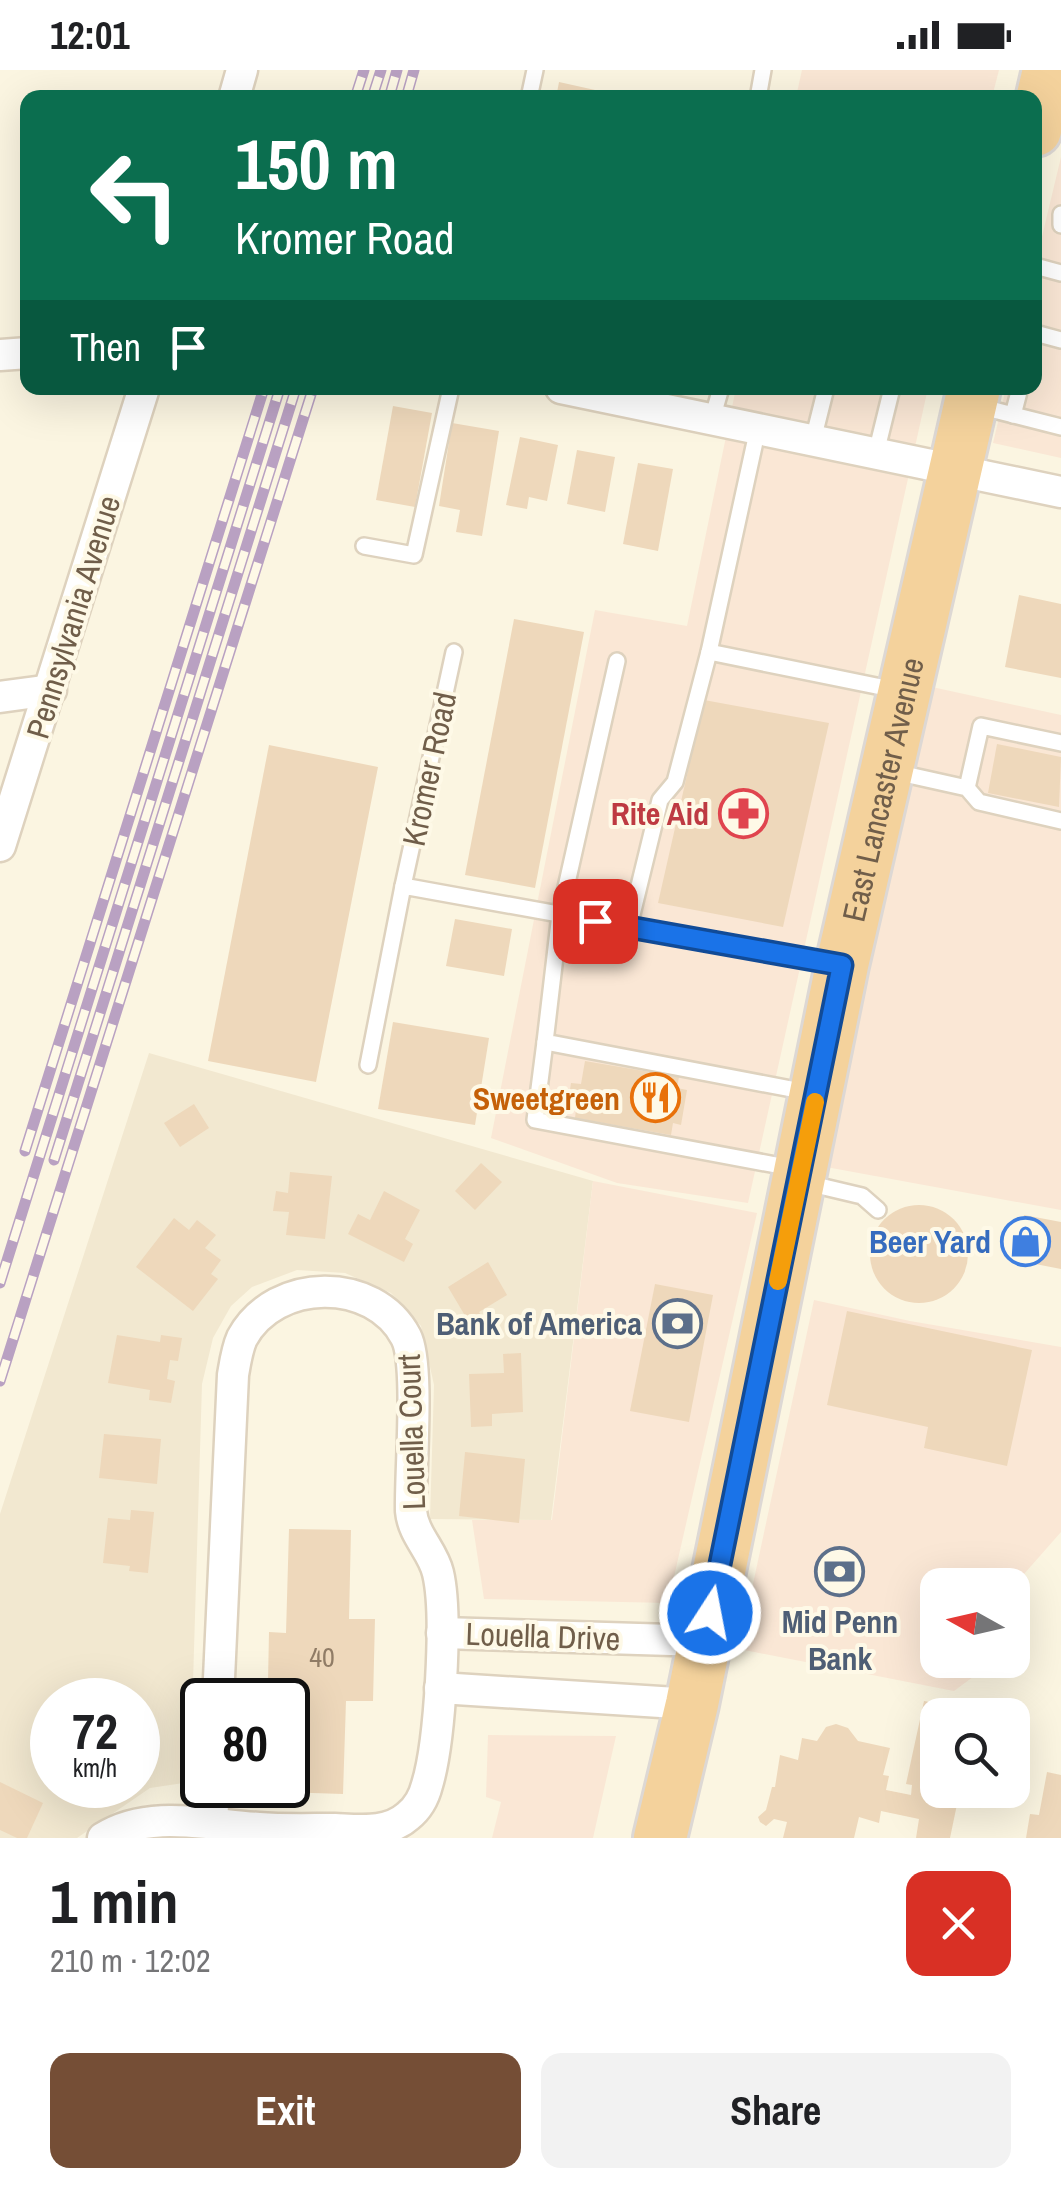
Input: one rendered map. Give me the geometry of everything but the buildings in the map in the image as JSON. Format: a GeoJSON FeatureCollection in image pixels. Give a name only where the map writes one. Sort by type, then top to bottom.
{"type":"FeatureCollection","features":[{"type":"Feature","properties":{"kind":"highway","name":"East Lancaster Avenue"},"geometry":{"type":"LineString","coordinates":[[660,1838],[692,1704],[842,965],[954,470],[986,402]]}},
{"type":"Feature","properties":{"kind":"street","name":"Pennsylvania Avenue"},"geometry":{"type":"LineString","coordinates":[[0,846],[10,784],[52,690],[142,395]]}},
{"type":"Feature","properties":{"kind":"street"},"geometry":{"type":"LineString","coordinates":[[596,395],[1061,492]]}},
{"type":"Feature","properties":{"kind":"street"},"geometry":{"type":"LineString","coordinates":[[0,696],[52,690]]}},
{"type":"Feature","properties":{"kind":"street","name":"Louella Court"},"geometry":{"type":"LineString","coordinates":[[103,1838],[122,1827],[145,1822],[372,1830],[399,1823],[421,1802],[432,1766],[440,1688],[438,1571],[412,1518],[413,1354],[394,1319],[364,1300],[330,1292],[292,1295],[257,1320],[238,1350],[233,1375],[219,1678]]}},
{"type":"Feature","properties":{"kind":"street","name":"Louella Drive"},"geometry":{"type":"LineString","coordinates":[[442,1633],[704,1641]]}},
{"type":"Feature","properties":{"kind":"street","name":"Louella Drive"},"geometry":{"type":"LineString","coordinates":[[440,1688],[692,1704]]}},
{"type":"Feature","properties":{"kind":"street"},"geometry":{"type":"LineString","coordinates":[[212,1824],[213,1808]]}},
{"type":"Feature","properties":{"kind":"lane"},"geometry":{"type":"LineString","coordinates":[[1061,214],[1061,225]]}},
{"type":"Feature","properties":{"kind":"lane"},"geometry":{"type":"LineString","coordinates":[[364,546],[414,555],[449,395]]}},
{"type":"Feature","properties":{"kind":"lane"},"geometry":{"type":"LineString","coordinates":[[712,419],[718,395]]}},
{"type":"Feature","properties":{"kind":"lane"},"geometry":{"type":"LineString","coordinates":[[814,440],[824,395]]}},
{"type":"Feature","properties":{"kind":"lane"},"geometry":{"type":"LineString","coordinates":[[876,454],[890,395]]}},
{"type":"Feature","properties":{"kind":"lane"},"geometry":{"type":"LineString","coordinates":[[986,402],[1060,421]]}},
{"type":"Feature","properties":{"kind":"lane"},"geometry":{"type":"LineString","coordinates":[[629,927],[660,800],[674,782],[709,652],[758,428]]}},
{"type":"Feature","properties":{"kind":"lane","name":"Kromer Road"},"geometry":{"type":"LineString","coordinates":[[368,1065],[454,652]]}},
{"type":"Feature","properties":{"kind":"lane"},"geometry":{"type":"LineString","coordinates":[[709,652],[904,692]]}},
{"type":"Feature","properties":{"kind":"lane"},"geometry":{"type":"LineString","coordinates":[[616,660],[560,914],[534,1120],[800,1176],[862,1196],[878,1210]]}},
{"type":"Feature","properties":{"kind":"lane"},"geometry":{"type":"LineString","coordinates":[[967,788],[980,726],[1061,744]]}},
{"type":"Feature","properties":{"kind":"lane"},"geometry":{"type":"LineString","coordinates":[[886,770],[967,788],[980,802],[1061,821]]}},
{"type":"Feature","properties":{"kind":"lane","name":"Kromer Road"},"geometry":{"type":"LineString","coordinates":[[403,886],[842,965]]}},
{"type":"Feature","properties":{"kind":"lane"},"geometry":{"type":"LineString","coordinates":[[544,1042],[816,1094]]}},
{"type":"Feature","properties":{"kind":"shaded area"},"geometry":{"type":"Polygon","coordinates":[[[802,70],[999,70],[994,90],[798,90],[802,70]]]}},
{"type":"Feature","properties":{"kind":"shaded area"},"geometry":{"type":"Polygon","coordinates":[[[1061,157],[1061,458],[993,443],[1004,395],[1042,395],[1042,237],[1061,157]]]}},
{"type":"Feature","properties":{"kind":"shaded area"},"geometry":{"type":"Polygon","coordinates":[[[735,395],[926,395],[748,1203],[617,1183],[491,1138],[595,610],[687,626],[735,395]]]}},
{"type":"Feature","properties":{"kind":"shaded area"},"geometry":{"type":"Polygon","coordinates":[[[932,687],[1061,715],[1061,1210],[826,1167],[932,687]]]}},
{"type":"Feature","properties":{"kind":"shaded area"},"geometry":{"type":"Polygon","coordinates":[[[149,1053],[593,1181],[551,1520],[430,1519],[434,1385],[421,1326],[391,1293],[345,1273],[297,1270],[252,1287],[231,1306],[213,1338],[202,1384],[193,1678],[180,1678],[180,1784],[160,1786],[160,1678],[30,1678],[30,1808],[121,1808],[77,1838],[0,1838],[0,1514],[149,1053]]]}},
{"type":"Feature","properties":{"kind":"shaded area"},"geometry":{"type":"Polygon","coordinates":[[[593,1181],[757,1213],[668,1603],[484,1599],[472,1520],[552,1520],[593,1181]]]}},
{"type":"Feature","properties":{"kind":"shaded area"},"geometry":{"type":"Polygon","coordinates":[[[814,1300],[1061,1347],[1061,1532],[1029,1568],[920,1568],[920,1678],[972,1678],[954,1691],[739,1649],[814,1300]]]}},
{"type":"Feature","properties":{"kind":"shaded area"},"geometry":{"type":"Polygon","coordinates":[[[488,1735],[616,1736],[593,1838],[492,1838],[501,1802],[486,1797],[488,1735]]]}},
{"type":"Feature","properties":{"kind":"railway"},"geometry":{"type":"LineString","coordinates":[[358,90],[364,70]]}},
{"type":"Feature","properties":{"kind":"railway"},"geometry":{"type":"LineString","coordinates":[[375,90],[381,70]]}},
{"type":"Feature","properties":{"kind":"railway"},"geometry":{"type":"LineString","coordinates":[[391,90],[397,70]]}},
{"type":"Feature","properties":{"kind":"railway"},"geometry":{"type":"LineString","coordinates":[[408,90],[414,70]]}},
{"type":"Feature","properties":{"kind":"railway"},"geometry":{"type":"LineString","coordinates":[[25,1151],[262,395]]}},
{"type":"Feature","properties":{"kind":"railway"},"geometry":{"type":"LineString","coordinates":[[0,1283],[278,395]]}},
{"type":"Feature","properties":{"kind":"railway"},"geometry":{"type":"LineString","coordinates":[[54,1160],[294,395]]}},
{"type":"Feature","properties":{"kind":"railway"},"geometry":{"type":"LineString","coordinates":[[0,1381],[311,395]]}},
{"type":"Feature","properties":{"kind":"slow traffic"},"geometry":{"type":"LineString","coordinates":[[778,1281],[815,1102]]}},
{"type":"Feature","properties":{"kind":"place","name":"Rite Aid"},"geometry":{"type":"Point","coordinates":[744,813]}},
{"type":"Feature","properties":{"kind":"place","name":"Sweetgreen"},"geometry":{"type":"Point","coordinates":[655,1098]}},
{"type":"Feature","properties":{"kind":"place","name":"Beer Yard"},"geometry":{"type":"Point","coordinates":[1026,1241]}},
{"type":"Feature","properties":{"kind":"place","name":"Bank of America"},"geometry":{"type":"Point","coordinates":[677,1323]}},
{"type":"Feature","properties":{"kind":"place","name":"Mid Penn Bank"},"geometry":{"type":"Point","coordinates":[840,1571]}},
{"type":"Feature","properties":{"kind":"route"},"geometry":{"type":"LineString","coordinates":[[595,921],[842,965],[710,1613]]}}]}
